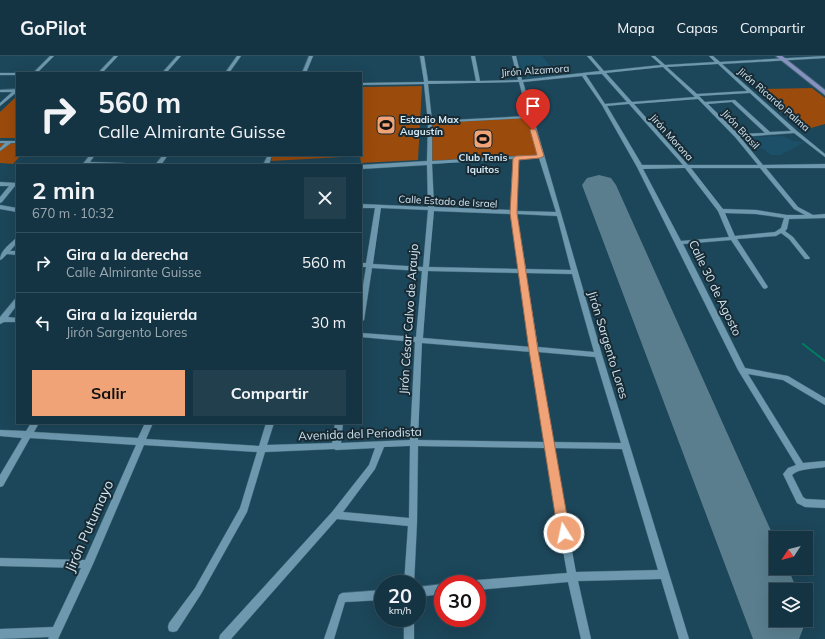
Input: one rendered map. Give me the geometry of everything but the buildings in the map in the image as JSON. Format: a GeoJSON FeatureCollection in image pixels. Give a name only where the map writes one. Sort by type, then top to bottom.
{"type":"FeatureCollection","features":[{"type":"Feature","properties":{"kind":"main road"},"geometry":{"type":"LineString","coordinates":[[783,57],[825,87]]}},
{"type":"Feature","properties":{"kind":"main road"},"geometry":{"type":"LineString","coordinates":[[783,57],[825,93]]}},
{"type":"Feature","properties":{"kind":"street"},"geometry":{"type":"LineString","coordinates":[[36,72],[52,56]]}},
{"type":"Feature","properties":{"kind":"street"},"geometry":{"type":"LineString","coordinates":[[101,72],[116,56]]}},
{"type":"Feature","properties":{"kind":"street"},"geometry":{"type":"LineString","coordinates":[[165,72],[178,56]]}},
{"type":"Feature","properties":{"kind":"street"},"geometry":{"type":"LineString","coordinates":[[228,72],[239,56]]}},
{"type":"Feature","properties":{"kind":"street"},"geometry":{"type":"LineString","coordinates":[[304,72],[311,56]]}},
{"type":"Feature","properties":{"kind":"street","name":"Jirón César Calvo de Araujo"},"geometry":{"type":"LineString","coordinates":[[410,575],[413,522],[414,443],[419,339],[430,209],[430,122],[422,56]]}},
{"type":"Feature","properties":{"kind":"street"},"geometry":{"type":"LineString","coordinates":[[472,56],[478,82]]}},
{"type":"Feature","properties":{"kind":"street","name":"Jirón Sargento Lores"},"geometry":{"type":"LineString","coordinates":[[514,56],[522,81],[540,156],[559,214],[598,355],[684,639]]}},
{"type":"Feature","properties":{"kind":"street","name":"Jirón Morona"},"geometry":{"type":"LineString","coordinates":[[590,56],[602,72],[687,167],[721,212],[732,237],[765,287]]}},
{"type":"Feature","properties":{"kind":"street","name":"Jirón Brasil"},"geometry":{"type":"LineString","coordinates":[[653,56],[737,136],[796,208],[811,216]]}},
{"type":"Feature","properties":{"kind":"street","name":"Jirón Ricardo Palma"},"geometry":{"type":"LineString","coordinates":[[711,56],[795,132],[820,150],[825,156]]}},
{"type":"Feature","properties":{"kind":"street","name":"Jirón Alzamora"},"geometry":{"type":"LineString","coordinates":[[362,84],[522,81],[663,66],[783,57],[825,57]]}},
{"type":"Feature","properties":{"kind":"street"},"geometry":{"type":"LineString","coordinates":[[0,74],[16,74]]}},
{"type":"Feature","properties":{"kind":"street","name":"Calle 30 de Agosto"},"geometry":{"type":"LineString","coordinates":[[584,74],[640,167],[742,370],[801,467]]}},
{"type":"Feature","properties":{"kind":"street"},"geometry":{"type":"LineString","coordinates":[[0,91],[16,91]]}},
{"type":"Feature","properties":{"kind":"street"},"geometry":{"type":"LineString","coordinates":[[0,105],[16,92]]}},
{"type":"Feature","properties":{"kind":"street"},"geometry":{"type":"LineString","coordinates":[[604,106],[750,92]]}},
{"type":"Feature","properties":{"kind":"street"},"geometry":{"type":"LineString","coordinates":[[704,103],[734,101],[769,134]]}},
{"type":"Feature","properties":{"kind":"street"},"geometry":{"type":"LineString","coordinates":[[430,122],[530,116]]}},
{"type":"Feature","properties":{"kind":"street"},"geometry":{"type":"LineString","coordinates":[[737,136],[795,132]]}},
{"type":"Feature","properties":{"kind":"street"},"geometry":{"type":"LineString","coordinates":[[0,142],[16,142]]}},
{"type":"Feature","properties":{"kind":"street"},"geometry":{"type":"LineString","coordinates":[[0,150],[10,142]]}},
{"type":"Feature","properties":{"kind":"street"},"geometry":{"type":"LineString","coordinates":[[820,150],[825,146]]}},
{"type":"Feature","properties":{"kind":"street"},"geometry":{"type":"LineString","coordinates":[[86,164],[92,156]]}},
{"type":"Feature","properties":{"kind":"street"},"geometry":{"type":"LineString","coordinates":[[159,164],[165,156]]}},
{"type":"Feature","properties":{"kind":"street"},"geometry":{"type":"LineString","coordinates":[[362,167],[540,156]]}},
{"type":"Feature","properties":{"kind":"street"},"geometry":{"type":"LineString","coordinates":[[516,158],[514,213],[549,446],[572,577],[586,639]]}},
{"type":"Feature","properties":{"kind":"street"},"geometry":{"type":"LineString","coordinates":[[640,167],[825,166]]}},
{"type":"Feature","properties":{"kind":"street"},"geometry":{"type":"LineString","coordinates":[[0,184],[15,184]]}},
{"type":"Feature","properties":{"kind":"street"},"geometry":{"type":"LineString","coordinates":[[0,201],[15,184]]}},
{"type":"Feature","properties":{"kind":"street","name":"Calle Estado de Israel"},"geometry":{"type":"LineString","coordinates":[[362,206],[559,214]]}},
{"type":"Feature","properties":{"kind":"street"},"geometry":{"type":"LineString","coordinates":[[362,313],[378,207]]}},
{"type":"Feature","properties":{"kind":"street"},"geometry":{"type":"LineString","coordinates":[[2,209],[16,210]]}},
{"type":"Feature","properties":{"kind":"street"},"geometry":{"type":"LineString","coordinates":[[721,212],[756,212],[790,217],[825,216]]}},
{"type":"Feature","properties":{"kind":"street"},"geometry":{"type":"LineString","coordinates":[[679,243],[776,234],[782,231],[790,217],[801,212]]}},
{"type":"Feature","properties":{"kind":"street"},"geometry":{"type":"LineString","coordinates":[[782,231],[791,238],[807,258]]}},
{"type":"Feature","properties":{"kind":"street"},"geometry":{"type":"LineString","coordinates":[[0,258],[16,241]]}},
{"type":"Feature","properties":{"kind":"street"},"geometry":{"type":"LineString","coordinates":[[5,252],[16,253]]}},
{"type":"Feature","properties":{"kind":"street"},"geometry":{"type":"LineString","coordinates":[[362,264],[426,269],[574,272]]}},
{"type":"Feature","properties":{"kind":"street"},"geometry":{"type":"LineString","coordinates":[[0,320],[16,302]]}},
{"type":"Feature","properties":{"kind":"street"},"geometry":{"type":"LineString","coordinates":[[0,320],[16,320]]}},
{"type":"Feature","properties":{"kind":"street"},"geometry":{"type":"LineString","coordinates":[[362,335],[598,355]]}},
{"type":"Feature","properties":{"kind":"street"},"geometry":{"type":"LineString","coordinates":[[742,370],[785,378],[825,402]]}},
{"type":"Feature","properties":{"kind":"street"},"geometry":{"type":"LineString","coordinates":[[0,483],[35,424]]}},
{"type":"Feature","properties":{"kind":"street","name":"Jirón Putumayo"},"geometry":{"type":"LineString","coordinates":[[54,636],[88,564],[149,424]]}},
{"type":"Feature","properties":{"kind":"street"},"geometry":{"type":"LineString","coordinates":[[173,627],[198,591],[244,509],[270,424]]}},
{"type":"Feature","properties":{"kind":"street"},"geometry":{"type":"LineString","coordinates":[[336,447],[339,424]]}},
{"type":"Feature","properties":{"kind":"street","name":"Avenida del Periodista"},"geometry":{"type":"LineString","coordinates":[[0,433],[262,449],[414,443],[626,446]]}},
{"type":"Feature","properties":{"kind":"street"},"geometry":{"type":"LineString","coordinates":[[224,639],[335,515],[372,467],[380,444]]}},
{"type":"Feature","properties":{"kind":"street"},"geometry":{"type":"LineString","coordinates":[[825,464],[801,467],[791,470],[787,474],[800,500],[805,503],[825,504]]}},
{"type":"Feature","properties":{"kind":"street"},"geometry":{"type":"LineString","coordinates":[[335,515],[413,522]]}},
{"type":"Feature","properties":{"kind":"street"},"geometry":{"type":"LineString","coordinates":[[0,562],[88,564]]}},
{"type":"Feature","properties":{"kind":"street"},"geometry":{"type":"LineString","coordinates":[[486,584],[572,577],[664,574]]}},
{"type":"Feature","properties":{"kind":"street"},"geometry":{"type":"LineString","coordinates":[[329,639],[342,598],[374,596]]}},
{"type":"Feature","properties":{"kind":"street"},"geometry":{"type":"LineString","coordinates":[[409,627],[410,639]]}},
{"type":"Feature","properties":{"kind":"street"},"geometry":{"type":"LineString","coordinates":[[0,634],[54,636]]}},
{"type":"Feature","properties":{"kind":"shaded area"},"geometry":{"type":"Polygon","coordinates":[[[517,56],[542,56],[558,76],[525,79],[517,56]]]}},
{"type":"Feature","properties":{"kind":"shaded area"},"geometry":{"type":"Polygon","coordinates":[[[422,86],[418,160],[361,163],[362,87],[422,86]]]}},
{"type":"Feature","properties":{"kind":"shaded area"},"geometry":{"type":"Polygon","coordinates":[[[812,88],[825,98],[825,124],[804,130],[756,89],[812,88]]]}},
{"type":"Feature","properties":{"kind":"shaded area"},"geometry":{"type":"Polygon","coordinates":[[[16,97],[16,138],[0,138],[0,112],[16,97]]]}},
{"type":"Feature","properties":{"kind":"shaded area","name":"Club Tenis Iquitos"},"geometry":{"type":"Polygon","coordinates":[[[530,117],[541,156],[429,163],[430,122],[530,117]]]}},
{"type":"Feature","properties":{"kind":"shaded area"},"geometry":{"type":"Polygon","coordinates":[[[783,136],[793,141],[805,142],[781,155],[771,155],[762,148],[754,149],[744,138],[783,136]]]}},
{"type":"Feature","properties":{"kind":"shaded area"},"geometry":{"type":"Polygon","coordinates":[[[0,143],[16,143],[16,156],[20,156],[13,164],[0,163],[0,143]]]}},
{"type":"Feature","properties":{"kind":"shaded area"},"geometry":{"type":"Polygon","coordinates":[[[273,156],[360,156],[271,161],[273,156]]]}},
{"type":"Feature","properties":{"kind":"waterway"},"geometry":{"type":"LineString","coordinates":[[803,344],[825,361]]}},
{"type":"Feature","properties":{"kind":"runway"},"geometry":{"type":"LineString","coordinates":[[599,185],[769,599]]}},
{"type":"Feature","properties":{"kind":"place","name":"Estadio Max Augustín"},"geometry":{"type":"Point","coordinates":[386,125]}},
{"type":"Feature","properties":{"kind":"place","name":"Club Tenis Iquitos"},"geometry":{"type":"Point","coordinates":[483,139]}},
{"type":"Feature","properties":{"kind":"route"},"geometry":{"type":"LineString","coordinates":[[533,130],[540,156],[516,158],[514,213],[549,446],[564,533]]}}]}
